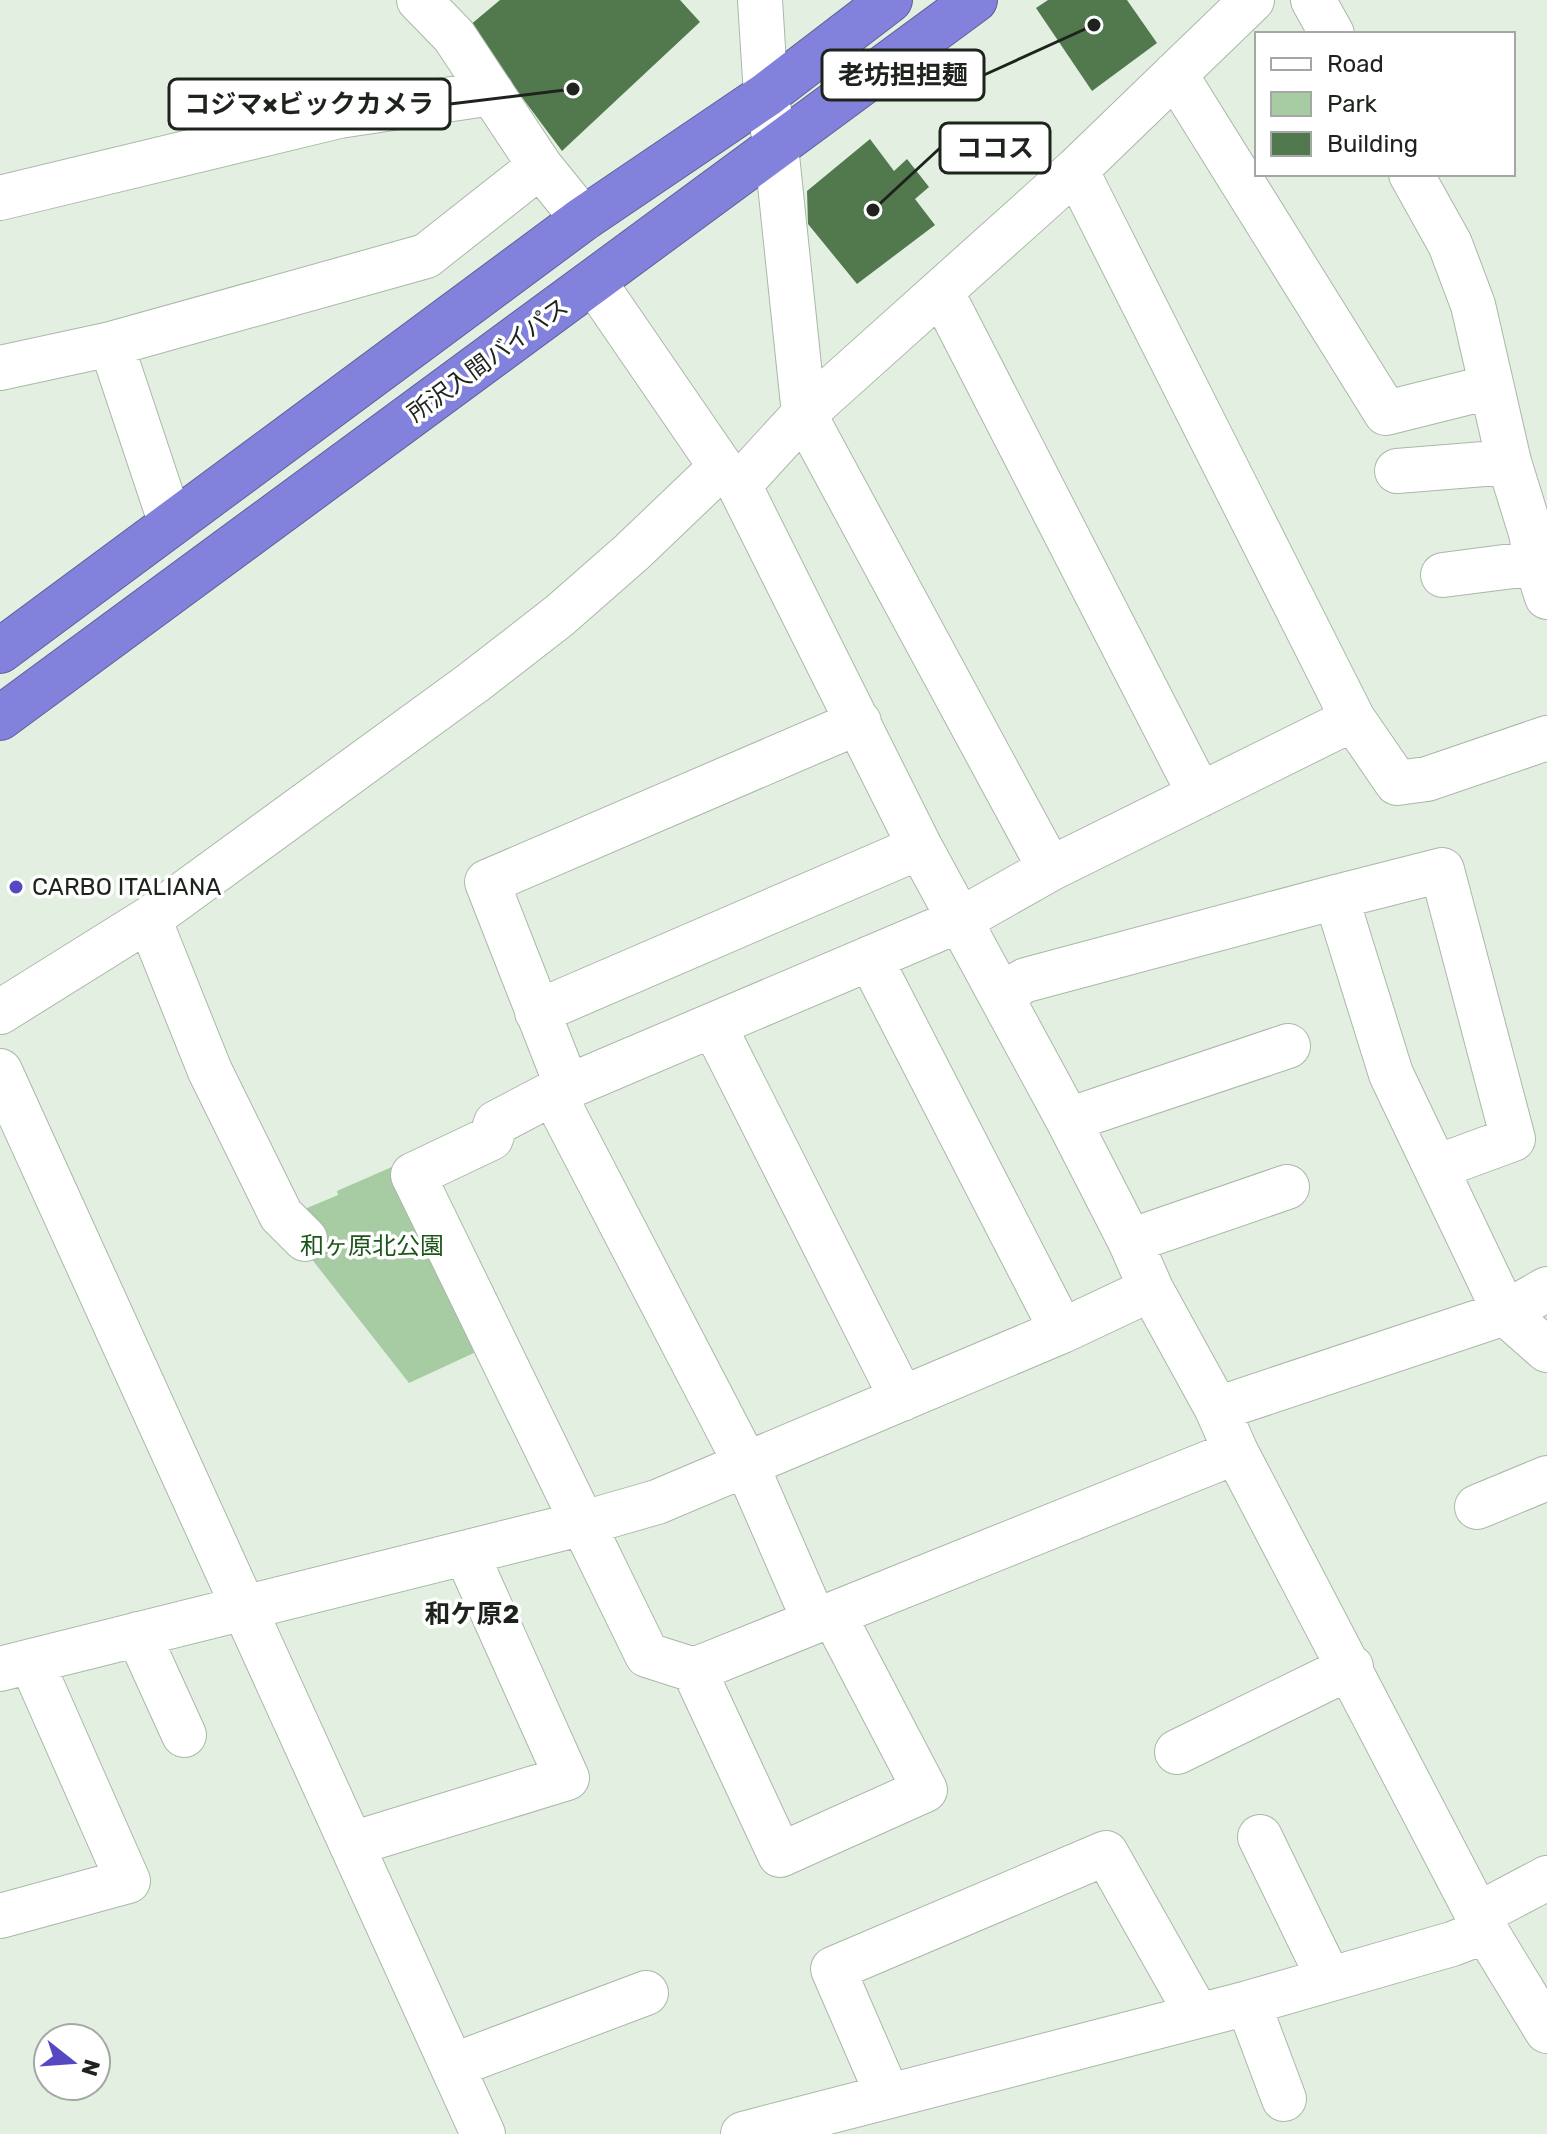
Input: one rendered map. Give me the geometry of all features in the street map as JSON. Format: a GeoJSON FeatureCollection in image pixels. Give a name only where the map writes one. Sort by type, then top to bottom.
{"type":"FeatureCollection","features":[{"type":"Feature","properties":{"kind":"highway"},"geometry":{"type":"LineString","coordinates":[[0,651],[583,219],[766,95],[890,0]]}},
{"type":"Feature","properties":{"kind":"highway","name":"所沢入間バイパス"},"geometry":{"type":"LineString","coordinates":[[0,718],[975,0]]}},
{"type":"Feature","properties":{"kind":"street"},"geometry":{"type":"LineString","coordinates":[[419,0],[454,36],[540,166],[583,219]]}},
{"type":"Feature","properties":{"kind":"street"},"geometry":{"type":"LineString","coordinates":[[760,0],[766,95],[776,146],[804,414],[1050,869]]}},
{"type":"Feature","properties":{"kind":"street"},"geometry":{"type":"LineString","coordinates":[[0,1012],[149,919],[474,682],[559,616],[804,414],[1076,170],[1252,0]]}},
{"type":"Feature","properties":{"kind":"street"},"geometry":{"type":"LineString","coordinates":[[1313,0],[1331,32]]}},
{"type":"Feature","properties":{"kind":"street"},"geometry":{"type":"LineString","coordinates":[[1175,74],[1386,413],[1490,387]]}},
{"type":"Feature","properties":{"kind":"street"},"geometry":{"type":"LineString","coordinates":[[0,197],[339,116],[492,93]]}},
{"type":"Feature","properties":{"kind":"street"},"geometry":{"type":"LineString","coordinates":[[0,368],[111,344],[426,256],[540,166]]}},
{"type":"Feature","properties":{"kind":"street"},"geometry":{"type":"LineString","coordinates":[[1076,170],[1353,719],[1397,783],[1427,779],[1547,738]]}},
{"type":"Feature","properties":{"kind":"street"},"geometry":{"type":"LineString","coordinates":[[1412,176],[1455,256],[1473,305],[1509,462],[1540,555],[1443,575]]}},
{"type":"Feature","properties":{"kind":"street"},"geometry":{"type":"LineString","coordinates":[[594,282],[730,476],[859,722],[920,847],[1068,1120],[1151,1289],[1217,1409],[1236,1452],[1482,1923],[1547,2031]]}},
{"type":"Feature","properties":{"kind":"street"},"geometry":{"type":"LineString","coordinates":[[941,291],[1200,795]]}},
{"type":"Feature","properties":{"kind":"street"},"geometry":{"type":"LineString","coordinates":[[111,344],[171,524]]}},
{"type":"Feature","properties":{"kind":"street"},"geometry":{"type":"LineString","coordinates":[[1397,471],[1509,462]]}},
{"type":"Feature","properties":{"kind":"street"},"geometry":{"type":"LineString","coordinates":[[1236,1452],[694,1670],[647,1655],[413,1175],[491,1138],[496,1123],[560,1090],[960,920],[1050,869],[1353,719]]}},
{"type":"Feature","properties":{"kind":"street"},"geometry":{"type":"LineString","coordinates":[[694,1670],[780,1855],[925,1790],[824,1617],[560,1090],[537,1012],[487,882],[859,722]]}},
{"type":"Feature","properties":{"kind":"street"},"geometry":{"type":"LineString","coordinates":[[537,1012],[920,847]]}},
{"type":"Feature","properties":{"kind":"street"},"geometry":{"type":"LineString","coordinates":[[1000,994],[1026,980],[1442,870],[1513,1139],[1437,1167]]}},
{"type":"Feature","properties":{"kind":"street"},"geometry":{"type":"LineString","coordinates":[[1336,897],[1391,1074],[1505,1313],[1547,1350]]}},
{"type":"Feature","properties":{"kind":"street"},"geometry":{"type":"LineString","coordinates":[[149,919],[216,1084],[281,1215],[305,1239]]}},
{"type":"Feature","properties":{"kind":"street"},"geometry":{"type":"LineString","coordinates":[[870,958],[1062,1331]]}},
{"type":"Feature","properties":{"kind":"street"},"geometry":{"type":"LineString","coordinates":[[714,1026],[902,1399]]}},
{"type":"Feature","properties":{"kind":"street"},"geometry":{"type":"LineString","coordinates":[[1068,1120],[1288,1046]]}},
{"type":"Feature","properties":{"kind":"street"},"geometry":{"type":"LineString","coordinates":[[0,1071],[483,2134]]}},
{"type":"Feature","properties":{"kind":"street"},"geometry":{"type":"LineString","coordinates":[[1130,1241],[1287,1187]]}},
{"type":"Feature","properties":{"kind":"street"},"geometry":{"type":"LineString","coordinates":[[0,1916],[128,1881],[16,1665],[657,1502],[1062,1331],[1151,1289]]}},
{"type":"Feature","properties":{"kind":"street"},"geometry":{"type":"LineString","coordinates":[[1217,1409],[1505,1313],[1547,1289]]}},
{"type":"Feature","properties":{"kind":"street"},"geometry":{"type":"LineString","coordinates":[[1477,1507],[1547,1478]]}},
{"type":"Feature","properties":{"kind":"street"},"geometry":{"type":"LineString","coordinates":[[352,1844],[567,1778],[466,1553]]}},
{"type":"Feature","properties":{"kind":"street"},"geometry":{"type":"LineString","coordinates":[[138,1634],[184,1735]]}},
{"type":"Feature","properties":{"kind":"street"},"geometry":{"type":"LineString","coordinates":[[1177,1752],[1351,1667]]}},
{"type":"Feature","properties":{"kind":"street"},"geometry":{"type":"LineString","coordinates":[[1260,1837],[1329,1979]]}},
{"type":"Feature","properties":{"kind":"street"},"geometry":{"type":"LineString","coordinates":[[888,2096],[833,1969],[1106,1853],[1198,2016]]}},
{"type":"Feature","properties":{"kind":"street"},"geometry":{"type":"LineString","coordinates":[[743,2134],[1248,2003],[1452,1944],[1547,1878]]}},
{"type":"Feature","properties":{"kind":"street"},"geometry":{"type":"LineString","coordinates":[[452,2066],[646,1993]]}},
{"type":"Feature","properties":{"kind":"street"},"geometry":{"type":"LineString","coordinates":[[1248,2003],[1284,2099]]}},
{"type":"Feature","properties":{"kind":"green space","name":"和ヶ原北公園"},"geometry":{"type":"Polygon","coordinates":[[[394,1166],[476,1352],[409,1383],[303,1248],[300,1211],[394,1166]]]}},
{"type":"Feature","properties":{"kind":"building"},"geometry":{"type":"Polygon","coordinates":[[[500,0],[680,0],[700,22],[562,151],[469,26],[500,0]]]}},
{"type":"Feature","properties":{"kind":"building"},"geometry":{"type":"Polygon","coordinates":[[[1048,0],[1127,0],[1157,43],[1092,91],[1036,8],[1048,0]]]}},
{"type":"Feature","properties":{"kind":"building"},"geometry":{"type":"Polygon","coordinates":[[[870,139],[894,171],[907,159],[929,187],[915,199],[935,225],[857,284],[808,224],[807,191],[870,139]]]}},
{"type":"Feature","properties":{"kind":"place","name":"老坊担担麺"},"geometry":{"type":"Point","coordinates":[1094,25]}},
{"type":"Feature","properties":{"kind":"place","name":"コジマ×ビックカメラ"},"geometry":{"type":"Point","coordinates":[573,89]}},
{"type":"Feature","properties":{"kind":"place","name":"ココス"},"geometry":{"type":"Point","coordinates":[873,210]}},
{"type":"Feature","properties":{"kind":"place","name":"CARBO ITALIANA"},"geometry":{"type":"Point","coordinates":[16,887]}},
{"type":"Feature","properties":{"kind":"district","name":"和ケ原2"},"geometry":{"type":"Point","coordinates":[472,1614]}}]}
